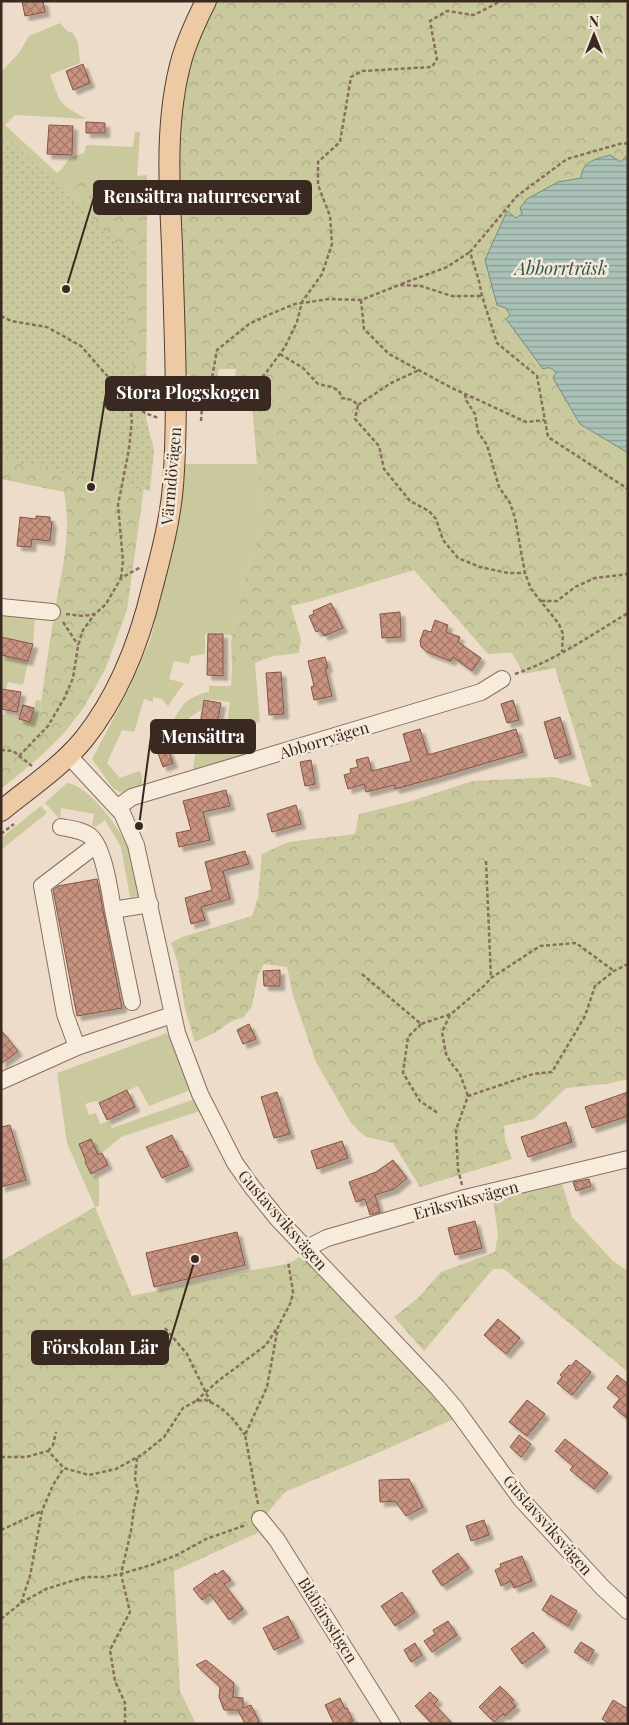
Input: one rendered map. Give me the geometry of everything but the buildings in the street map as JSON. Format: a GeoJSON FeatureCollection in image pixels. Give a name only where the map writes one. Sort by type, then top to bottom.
{"type":"FeatureCollection","features":[{"type":"Feature","properties":{"kind":"main road","name":"Värmdövägen"},"geometry":{"type":"LineString","coordinates":[[1,811],[69,756],[95,724],[125,674],[144,623],[165,538],[172,488],[176,421],[170,136],[174,99],[182,57],[206,1]]}},
{"type":"Feature","properties":{"kind":"street"},"geometry":{"type":"LineString","coordinates":[[1,607],[55,612]]}},
{"type":"Feature","properties":{"kind":"street","name":"Abborrvägen"},"geometry":{"type":"LineString","coordinates":[[117,808],[132,797],[140,794],[481,692],[502,679]]}},
{"type":"Feature","properties":{"kind":"street","name":"Gustavsviksvägen"},"geometry":{"type":"LineString","coordinates":[[69,756],[117,808],[127,823],[136,844],[172,1015],[200,1094],[235,1163],[272,1211],[437,1387],[521,1499],[597,1582],[628,1611]]}},
{"type":"Feature","properties":{"kind":"street"},"geometry":{"type":"LineString","coordinates":[[60,827],[80,831],[92,837],[104,861],[132,1002]]}},
{"type":"Feature","properties":{"kind":"street"},"geometry":{"type":"LineString","coordinates":[[77,1047],[65,1014],[42,886],[96,845]]}},
{"type":"Feature","properties":{"kind":"street"},"geometry":{"type":"LineString","coordinates":[[113,910],[150,904]]}},
{"type":"Feature","properties":{"kind":"street"},"geometry":{"type":"LineString","coordinates":[[1,1081],[77,1047],[172,1015]]}},
{"type":"Feature","properties":{"kind":"street","name":"Eriksviksvägen"},"geometry":{"type":"LineString","coordinates":[[307,1248],[327,1238],[465,1198],[628,1158]]}},
{"type":"Feature","properties":{"kind":"street","name":"Blåbärsstigen"},"geometry":{"type":"LineString","coordinates":[[260,1519],[277,1540],[392,1724]]}},
{"type":"Feature","properties":{"kind":"path"},"geometry":{"type":"LineString","coordinates":[[202,408],[219,409],[239,400],[264,374],[280,354],[298,322],[302,302],[322,274],[332,244],[330,216],[318,185],[318,162],[340,142],[351,77],[362,71],[432,67],[437,59],[430,21],[447,11],[474,15],[500,1]]}},
{"type":"Feature","properties":{"kind":"path"},"geometry":{"type":"LineString","coordinates":[[201,421],[202,408],[212,378],[217,350],[249,324],[302,302],[329,299],[361,300],[446,267],[470,252],[517,196],[567,159],[623,143],[628,144]]}},
{"type":"Feature","properties":{"kind":"path"},"geometry":{"type":"LineString","coordinates":[[470,252],[497,343],[537,376],[548,436],[628,489]]}},
{"type":"Feature","properties":{"kind":"path"},"geometry":{"type":"LineString","coordinates":[[399,285],[421,286],[452,296],[482,296]]}},
{"type":"Feature","properties":{"kind":"path"},"geometry":{"type":"LineString","coordinates":[[361,300],[364,329],[389,354],[465,394],[526,422],[545,420]]}},
{"type":"Feature","properties":{"kind":"path"},"geometry":{"type":"LineString","coordinates":[[1,316],[11,321],[47,327],[81,346],[145,413],[167,421],[176,421]]}},
{"type":"Feature","properties":{"kind":"path"},"geometry":{"type":"LineString","coordinates":[[280,354],[303,368],[318,384],[332,387],[339,391],[342,398],[352,400],[358,405]]}},
{"type":"Feature","properties":{"kind":"path"},"geometry":{"type":"LineString","coordinates":[[419,370],[391,383],[358,405],[355,419],[379,446],[384,469],[410,501],[428,510],[436,519],[443,540],[458,558],[480,567],[508,573],[525,573]]}},
{"type":"Feature","properties":{"kind":"path"},"geometry":{"type":"LineString","coordinates":[[465,394],[466,400],[475,414],[478,432],[487,445],[499,487],[510,503],[515,518],[525,573],[531,588],[559,624],[563,634],[562,652]]}},
{"type":"Feature","properties":{"kind":"path"},"geometry":{"type":"LineString","coordinates":[[19,756],[48,726],[65,697],[73,678],[78,646],[83,630],[95,614],[106,604],[121,578],[123,561],[118,505],[129,449],[132,419],[128,397]]}},
{"type":"Feature","properties":{"kind":"path"},"geometry":{"type":"LineString","coordinates":[[121,578],[144,566]]}},
{"type":"Feature","properties":{"kind":"path"},"geometry":{"type":"LineString","coordinates":[[541,601],[556,601],[576,587],[595,578],[628,574]]}},
{"type":"Feature","properties":{"kind":"path"},"geometry":{"type":"LineString","coordinates":[[55,612],[83,616],[95,614]]}},
{"type":"Feature","properties":{"kind":"path"},"geometry":{"type":"LineString","coordinates":[[55,612],[78,646]]}},
{"type":"Feature","properties":{"kind":"path"},"geometry":{"type":"LineString","coordinates":[[502,679],[530,669],[577,645],[628,613]]}},
{"type":"Feature","properties":{"kind":"path"},"geometry":{"type":"LineString","coordinates":[[1,750],[13,751],[35,769]]}},
{"type":"Feature","properties":{"kind":"path"},"geometry":{"type":"LineString","coordinates":[[486,861],[490,978]]}},
{"type":"Feature","properties":{"kind":"path"},"geometry":{"type":"LineString","coordinates":[[439,1114],[420,1101],[403,1073],[408,1038],[421,1024],[451,1014],[485,985],[490,978],[540,946],[576,942],[614,971]]}},
{"type":"Feature","properties":{"kind":"path"},"geometry":{"type":"LineString","coordinates":[[468,1096],[533,1074],[552,1072],[586,1016],[595,986],[614,971],[628,964]]}},
{"type":"Feature","properties":{"kind":"path"},"geometry":{"type":"LineString","coordinates":[[362,974],[421,1024]]}},
{"type":"Feature","properties":{"kind":"path"},"geometry":{"type":"LineString","coordinates":[[451,1014],[442,1032],[446,1054],[450,1063],[460,1074],[468,1096],[456,1130],[458,1169],[465,1198]]}},
{"type":"Feature","properties":{"kind":"path"},"geometry":{"type":"LineString","coordinates":[[48,1451],[64,1468],[89,1475],[116,1470],[137,1458],[164,1437],[183,1408],[196,1401],[224,1376],[266,1345],[291,1302],[293,1292],[288,1261]]}},
{"type":"Feature","properties":{"kind":"path"},"geometry":{"type":"LineString","coordinates":[[245,1435],[267,1387],[278,1327]]}},
{"type":"Feature","properties":{"kind":"path"},"geometry":{"type":"LineString","coordinates":[[165,1328],[187,1354],[211,1403]]}},
{"type":"Feature","properties":{"kind":"path"},"geometry":{"type":"LineString","coordinates":[[1,1619],[20,1603],[46,1589],[85,1577],[104,1577],[121,1574],[151,1565],[177,1555],[206,1539],[260,1519],[245,1435],[232,1418],[220,1407],[206,1400],[196,1401]]}},
{"type":"Feature","properties":{"kind":"path"},"geometry":{"type":"LineString","coordinates":[[1,1457],[26,1457],[48,1451],[53,1445],[56,1432]]}},
{"type":"Feature","properties":{"kind":"path"},"geometry":{"type":"LineString","coordinates":[[125,1724],[125,1703],[116,1681],[110,1650],[130,1612],[121,1574],[138,1491],[135,1480],[137,1458]]}},
{"type":"Feature","properties":{"kind":"path"},"geometry":{"type":"LineString","coordinates":[[20,1603],[30,1576],[42,1511],[53,1485],[64,1468]]}},
{"type":"Feature","properties":{"kind":"path"},"geometry":{"type":"LineString","coordinates":[[1,1530],[42,1511]]}},
{"type":"Feature","properties":{"kind":"green space"},"geometry":{"type":"Polygon","coordinates":[[[215,1],[628,1],[628,157],[626,156],[621,162],[574,180],[515,218],[507,211],[506,308],[511,315],[506,319],[548,367],[553,368],[580,424],[628,453],[628,1079],[606,1084],[566,1088],[534,1119],[504,1126],[505,1140],[512,1159],[420,1187],[393,1143],[366,1137],[351,1123],[316,1062],[293,995],[287,967],[264,964],[258,975],[252,1006],[243,1018],[233,1020],[216,1032],[195,1042],[185,1009],[178,964],[171,943],[182,937],[252,916],[258,897],[262,854],[288,842],[355,834],[359,814],[405,803],[473,781],[554,777],[592,787],[555,668],[524,674],[512,653],[488,654],[414,570],[291,606],[301,640],[299,653],[273,656],[249,665],[232,666],[231,645],[234,617],[263,515],[252,403],[233,391],[236,369],[219,369],[216,386],[201,383],[184,372],[181,277],[179,132],[185,82],[215,1]]]}},
{"type":"Feature","properties":{"kind":"green space"},"geometry":{"type":"Polygon","coordinates":[[[60,23],[67,31],[73,33],[78,43],[80,63],[50,75],[59,99],[66,107],[86,119],[15,115],[5,125],[57,173],[68,160],[84,153],[86,145],[133,147],[135,132],[140,132],[137,177],[66,184],[92,218],[44,248],[1,224],[1,72],[19,53],[29,36],[60,23]]]}},
{"type":"Feature","properties":{"kind":"green space"},"geometry":{"type":"Polygon","coordinates":[[[1,132],[118,244],[132,246],[127,333],[139,393],[154,449],[150,491],[1,459],[1,132]]]}},
{"type":"Feature","properties":{"kind":"green space"},"geometry":{"type":"Polygon","coordinates":[[[147,175],[146,473],[127,610],[105,670],[84,707],[65,732],[42,755],[1,789],[1,730],[37,735],[67,537],[67,522],[64,492],[1,479],[1,224],[44,248],[92,218],[66,184],[147,175]]]}},
{"type":"Feature","properties":{"kind":"green space"},"geometry":{"type":"Polygon","coordinates":[[[183,464],[257,464],[263,515],[234,617],[232,635],[205,634],[205,654],[191,656],[189,664],[174,661],[169,679],[184,683],[168,706],[162,699],[153,697],[153,702],[144,699],[134,732],[122,730],[107,763],[120,778],[139,771],[142,776],[142,786],[121,793],[113,788],[92,759],[130,687],[151,638],[171,550],[183,464]]]}},
{"type":"Feature","properties":{"kind":"green space"},"geometry":{"type":"Polygon","coordinates":[[[1,614],[35,618],[33,644],[1,637],[1,614]]]}},
{"type":"Feature","properties":{"kind":"green space"},"geometry":{"type":"Polygon","coordinates":[[[1,655],[28,662],[23,685],[8,682],[6,689],[1,689],[1,655]]]}},
{"type":"Feature","properties":{"kind":"green space"},"geometry":{"type":"Polygon","coordinates":[[[255,663],[260,722],[242,725],[248,744],[252,743],[256,754],[193,771],[196,747],[223,751],[230,702],[204,699],[201,710],[190,717],[186,730],[175,751],[171,743],[168,749],[160,752],[158,749],[177,713],[186,702],[200,694],[209,692],[209,686],[231,686],[232,666],[255,663]]]}},
{"type":"Feature","properties":{"kind":"green space"},"geometry":{"type":"Polygon","coordinates":[[[36,700],[41,701],[37,735],[1,730],[1,714],[20,717],[20,719],[30,722],[36,700]]]}},
{"type":"Feature","properties":{"kind":"green space"},"geometry":{"type":"Polygon","coordinates":[[[67,783],[85,792],[104,810],[112,821],[129,850],[139,896],[130,897],[121,847],[105,820],[95,827],[92,825],[94,814],[61,808],[60,819],[45,803],[67,783]]]}},
{"type":"Feature","properties":{"kind":"green space"},"geometry":{"type":"Polygon","coordinates":[[[41,806],[47,813],[1,850],[1,838],[41,806]]]}},
{"type":"Feature","properties":{"kind":"green space"},"geometry":{"type":"Polygon","coordinates":[[[167,1033],[190,1090],[149,1106],[138,1086],[99,1103],[96,1101],[85,1104],[89,1115],[96,1113],[100,1124],[109,1121],[112,1128],[195,1099],[200,1111],[121,1137],[102,1153],[85,1162],[91,1174],[99,1179],[99,1206],[95,1207],[67,1143],[57,1073],[167,1033]]]}},
{"type":"Feature","properties":{"kind":"green space"},"geometry":{"type":"Polygon","coordinates":[[[562,1183],[572,1217],[613,1261],[628,1271],[628,1372],[504,1269],[493,1269],[424,1351],[394,1317],[417,1299],[441,1272],[495,1252],[498,1235],[493,1198],[562,1183]]]}},
{"type":"Feature","properties":{"kind":"green space"},"geometry":{"type":"Polygon","coordinates":[[[95,1207],[132,1296],[246,1271],[288,1264],[301,1256],[306,1257],[428,1387],[454,1419],[285,1492],[268,1512],[259,1532],[174,1571],[180,1691],[196,1724],[1,1724],[1,1261],[95,1207]]]}},
{"type":"Feature","properties":{"kind":"water","name":"Abborrträsk"},"geometry":{"type":"Polygon","coordinates":[[[610,155],[621,162],[626,156],[628,157],[628,453],[580,424],[553,378],[556,373],[550,368],[543,369],[506,319],[510,315],[506,308],[497,305],[485,260],[507,211],[516,218],[522,214],[520,208],[527,199],[558,182],[581,178],[587,164],[610,155]]]}},
{"type":"Feature","properties":{"kind":"place","name":"Rensättra naturreservat"},"geometry":{"type":"Point","coordinates":[66,289]}},
{"type":"Feature","properties":{"kind":"place","name":"Stora Plogskogen"},"geometry":{"type":"Point","coordinates":[91,487]}},
{"type":"Feature","properties":{"kind":"place","name":"Mensättra"},"geometry":{"type":"Point","coordinates":[139,826]}},
{"type":"Feature","properties":{"kind":"place","name":"Förskolan Lär"},"geometry":{"type":"Point","coordinates":[195,1259]}}]}
